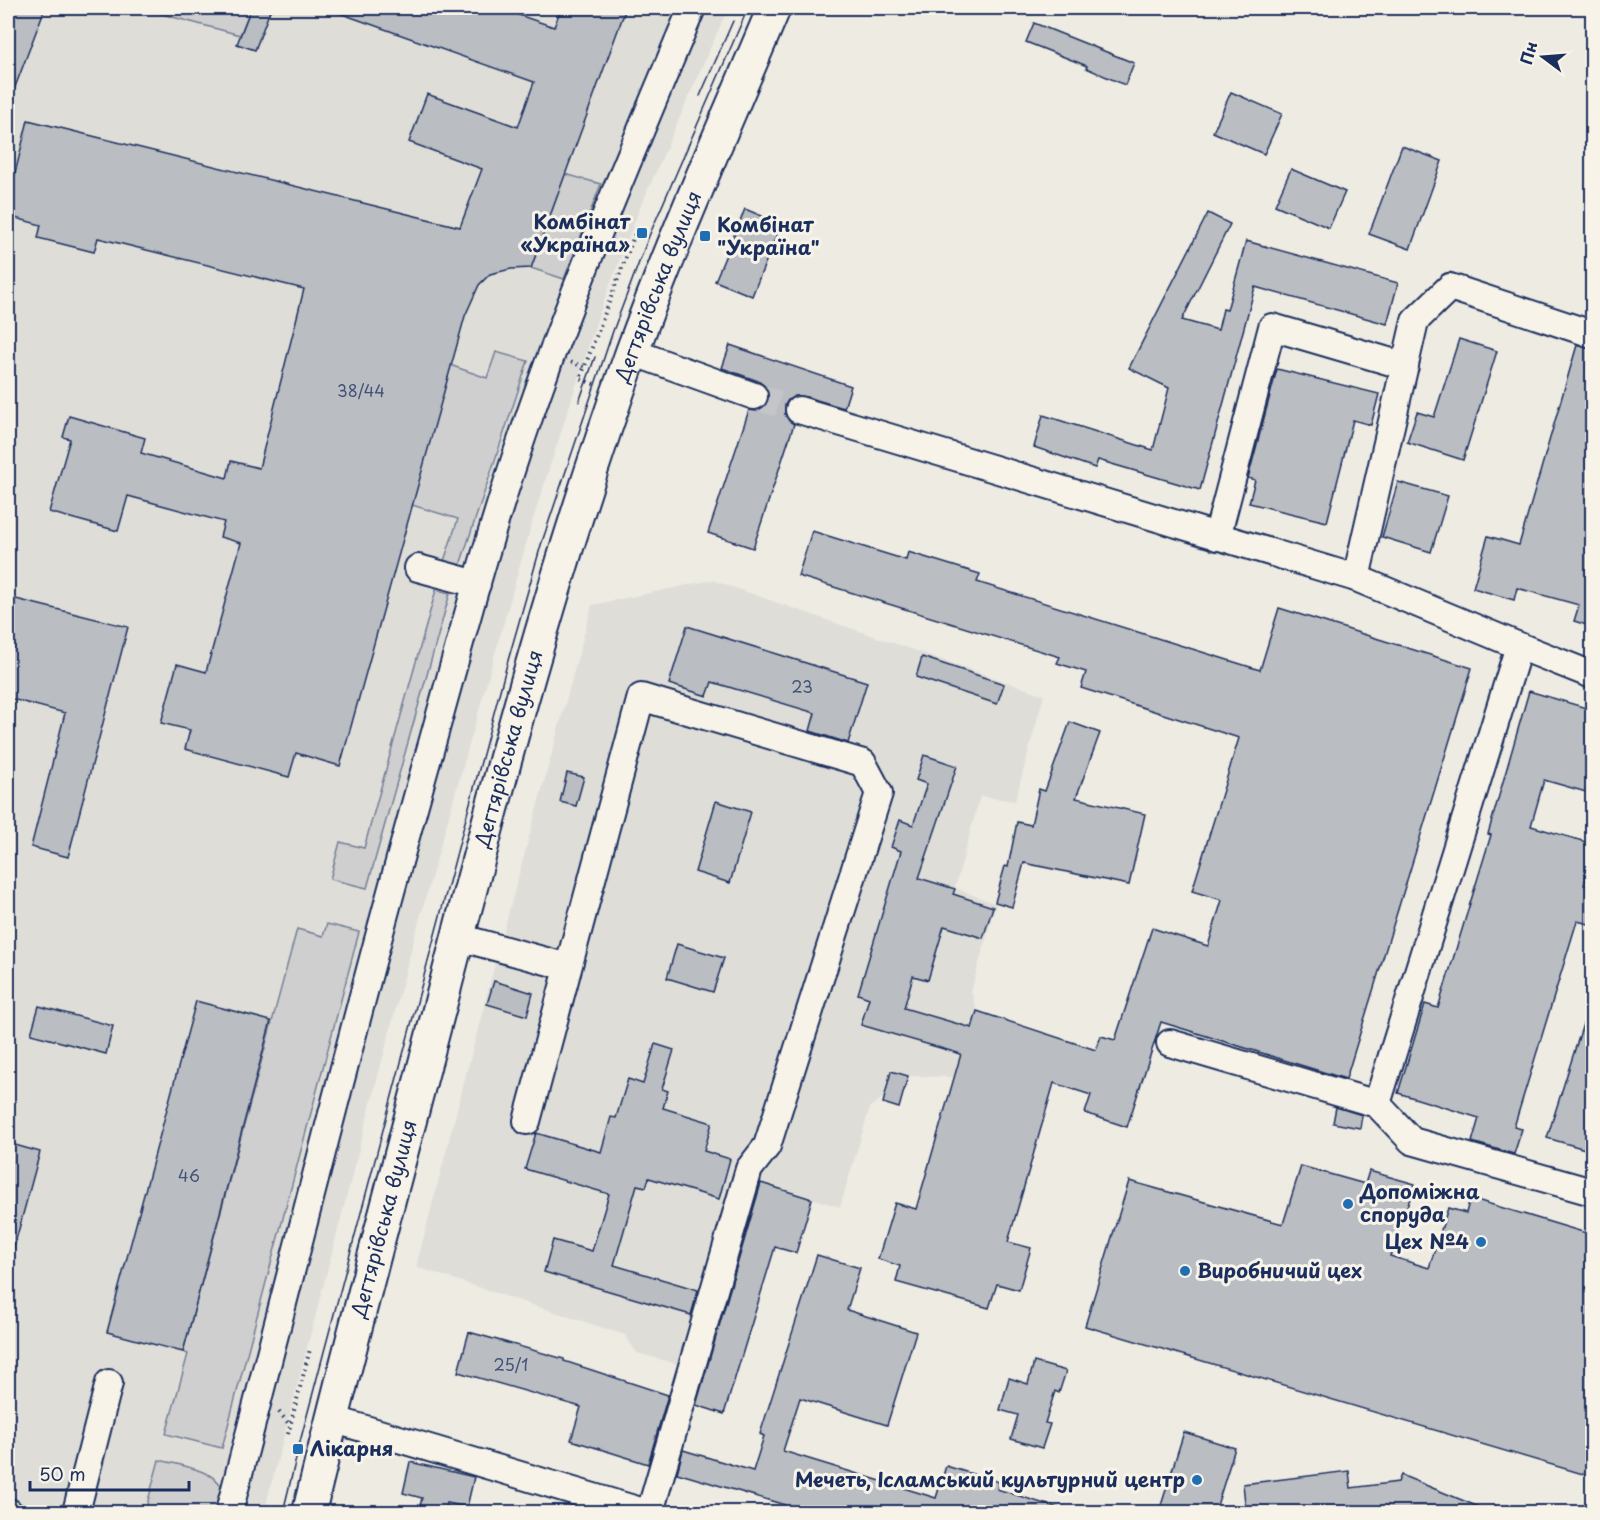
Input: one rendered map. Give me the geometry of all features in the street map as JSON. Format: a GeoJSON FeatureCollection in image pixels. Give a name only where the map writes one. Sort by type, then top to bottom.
{"type":"FeatureCollection","features":[{"type":"Feature","properties":{"kind":"main road","name":"Дегтярівська вулиця"},"geometry":{"type":"LineString","coordinates":[[309,1512],[458,937],[530,669],[573,526],[632,352],[675,239],[774,8]]}},
{"type":"Feature","properties":{"kind":"street"},"geometry":{"type":"LineString","coordinates":[[230,1512],[382,918],[477,584],[522,438],[551,355],[612,200],[692,8]]}},
{"type":"Feature","properties":{"kind":"street"},"geometry":{"type":"LineString","coordinates":[[1356,578],[1415,321],[1450,287],[1593,334]]}},
{"type":"Feature","properties":{"kind":"street"},"geometry":{"type":"LineString","coordinates":[[1216,537],[1272,327],[1405,366]]}},
{"type":"Feature","properties":{"kind":"street"},"geometry":{"type":"LineString","coordinates":[[632,352],[754,396]]}},
{"type":"Feature","properties":{"kind":"street"},"geometry":{"type":"LineString","coordinates":[[799,410],[1356,578],[1593,675]]}},
{"type":"Feature","properties":{"kind":"street"},"geometry":{"type":"LineString","coordinates":[[418,568],[477,584]]}},
{"type":"Feature","properties":{"kind":"street"},"geometry":{"type":"LineString","coordinates":[[1377,1104],[1519,646]]}},
{"type":"Feature","properties":{"kind":"street"},"geometry":{"type":"LineString","coordinates":[[527,1121],[641,697],[863,763],[879,794],[767,1146],[750,1169],[650,1512]]}},
{"type":"Feature","properties":{"kind":"street"},"geometry":{"type":"LineString","coordinates":[[458,937],[568,967]]}},
{"type":"Feature","properties":{"kind":"street"},"geometry":{"type":"LineString","coordinates":[[1170,1043],[1377,1104],[1412,1141],[1593,1192]]}},
{"type":"Feature","properties":{"kind":"street"},"geometry":{"type":"LineString","coordinates":[[76,1512],[109,1383]]}},
{"type":"Feature","properties":{"kind":"street"},"geometry":{"type":"LineString","coordinates":[[332,1419],[644,1512]]}},
{"type":"Feature","properties":{"kind":"path"},"geometry":{"type":"LineString","coordinates":[[601,386],[580,379],[636,231]]}},
{"type":"Feature","properties":{"kind":"path"},"geometry":{"type":"LineString","coordinates":[[288,1434],[310,1348]]}},
{"type":"Feature","properties":{"kind":"shaded area"},"geometry":{"type":"Polygon","coordinates":[[[8,8],[728,8],[639,210],[599,314],[534,516],[414,939],[264,1512],[8,1512],[11,1491],[8,1485],[8,8]]]}},
{"type":"Feature","properties":{"kind":"shaded area"},"geometry":{"type":"Polygon","coordinates":[[[139,8],[251,8],[240,35],[139,8]]]}},
{"type":"Feature","properties":{"kind":"shaded area"},"geometry":{"type":"Polygon","coordinates":[[[565,174],[601,184],[564,279],[531,268],[565,174]]]}},
{"type":"Feature","properties":{"kind":"shaded area"},"geometry":{"type":"Polygon","coordinates":[[[496,352],[528,361],[458,571],[442,567],[458,519],[412,505],[450,365],[487,378],[496,352]]]}},
{"type":"Feature","properties":{"kind":"shaded area"},"geometry":{"type":"Polygon","coordinates":[[[712,580],[1044,695],[1015,801],[980,796],[955,888],[996,904],[971,991],[977,1011],[954,1077],[908,1076],[891,1072],[884,1097],[870,1107],[840,1207],[761,1183],[674,1472],[647,1464],[677,1364],[637,1353],[625,1335],[416,1267],[592,605],[712,580]]]}},
{"type":"Feature","properties":{"kind":"shaded area"},"geometry":{"type":"Polygon","coordinates":[[[436,590],[450,593],[367,888],[330,879],[340,842],[364,848],[436,590]]]}},
{"type":"Feature","properties":{"kind":"shaded area"},"geometry":{"type":"Polygon","coordinates":[[[327,924],[359,932],[222,1448],[166,1434],[188,1354],[183,1352],[297,929],[323,936],[327,924]]]}},
{"type":"Feature","properties":{"kind":"shaded area"},"geometry":{"type":"Polygon","coordinates":[[[159,1460],[187,1466],[216,1480],[223,1494],[218,1512],[145,1512],[159,1460]]]}},
{"type":"Feature","properties":{"kind":"building"},"geometry":{"type":"Polygon","coordinates":[[[8,8],[45,8],[9,103],[8,103],[8,8]]]}},
{"type":"Feature","properties":{"kind":"building"},"geometry":{"type":"Polygon","coordinates":[[[251,8],[271,8],[255,50],[237,44],[251,8]]]}},
{"type":"Feature","properties":{"kind":"building"},"geometry":{"type":"Polygon","coordinates":[[[332,8],[498,8],[554,27],[561,8],[626,8],[531,268],[511,269],[490,274],[479,285],[465,316],[340,766],[296,753],[289,777],[185,749],[190,730],[161,723],[177,664],[206,672],[241,543],[220,537],[224,522],[128,496],[118,531],[49,512],[70,439],[63,437],[69,416],[145,438],[141,453],[227,478],[231,461],[259,468],[304,289],[98,238],[94,252],[38,238],[41,225],[8,216],[8,202],[28,120],[460,227],[482,169],[409,142],[427,94],[518,127],[534,82],[331,10],[332,8]]]}},
{"type":"Feature","properties":{"kind":"building"},"geometry":{"type":"Polygon","coordinates":[[[1034,23],[1134,63],[1125,85],[1086,68],[1087,66],[1026,42],[1034,23]]]}},
{"type":"Feature","properties":{"kind":"building"},"geometry":{"type":"Polygon","coordinates":[[[1231,92],[1282,114],[1264,154],[1213,132],[1231,92]]]}},
{"type":"Feature","properties":{"kind":"building"},"geometry":{"type":"Polygon","coordinates":[[[1402,146],[1442,161],[1410,249],[1369,234],[1402,146]]]}},
{"type":"Feature","properties":{"kind":"building"},"geometry":{"type":"Polygon","coordinates":[[[1291,169],[1345,192],[1329,228],[1275,205],[1291,169]]]}},
{"type":"Feature","properties":{"kind":"building"},"geometry":{"type":"Polygon","coordinates":[[[745,209],[781,224],[752,296],[715,281],[745,209]]]}},
{"type":"Feature","properties":{"kind":"building"},"geometry":{"type":"Polygon","coordinates":[[[1208,213],[1230,224],[1182,320],[1218,330],[1223,309],[1227,310],[1246,241],[1398,283],[1387,324],[1255,287],[1200,490],[1098,460],[1095,468],[1034,447],[1043,415],[1153,450],[1169,388],[1129,368],[1208,213]]]}},
{"type":"Feature","properties":{"kind":"building"},"geometry":{"type":"Polygon","coordinates":[[[1459,339],[1497,351],[1463,460],[1407,442],[1417,412],[1434,417],[1459,339]]]}},
{"type":"Feature","properties":{"kind":"building"},"geometry":{"type":"Polygon","coordinates":[[[730,345],[851,386],[844,408],[803,396],[795,396],[788,400],[785,405],[785,414],[794,424],[753,548],[708,533],[749,410],[756,411],[763,408],[768,401],[769,394],[766,387],[758,381],[722,368],[730,345]]]}},
{"type":"Feature","properties":{"kind":"building"},"geometry":{"type":"Polygon","coordinates":[[[1577,345],[1593,349],[1593,627],[1574,621],[1579,605],[1517,588],[1514,600],[1473,588],[1488,536],[1519,545],[1577,345]]]}},
{"type":"Feature","properties":{"kind":"building"},"geometry":{"type":"Polygon","coordinates":[[[1277,369],[1379,394],[1371,425],[1353,420],[1327,522],[1249,503],[1255,480],[1248,478],[1277,369]]]}},
{"type":"Feature","properties":{"kind":"building"},"geometry":{"type":"Polygon","coordinates":[[[1398,482],[1448,496],[1431,552],[1382,537],[1398,482]]]}},
{"type":"Feature","properties":{"kind":"building"},"geometry":{"type":"Polygon","coordinates":[[[812,531],[906,560],[908,552],[980,574],[977,582],[1260,670],[1279,608],[1472,668],[1346,1079],[1161,1022],[1127,1127],[1085,1113],[1091,1095],[1054,1083],[1008,1242],[1031,1248],[1019,1290],[997,1284],[989,1308],[896,1282],[900,1266],[878,1259],[895,1203],[916,1209],[961,1054],[861,1025],[869,998],[858,994],[901,851],[891,847],[900,820],[913,825],[927,784],[916,780],[924,755],[957,766],[919,878],[955,889],[953,894],[993,907],[983,938],[944,926],[928,980],[913,976],[904,1008],[972,1028],[977,1011],[1096,1050],[1101,1036],[1115,1040],[1152,928],[1208,946],[1222,900],[1192,891],[1239,738],[1081,688],[1086,672],[1057,663],[1060,657],[798,576],[812,531]]]}},
{"type":"Feature","properties":{"kind":"building"},"geometry":{"type":"Polygon","coordinates":[[[8,597],[128,627],[68,857],[31,847],[65,713],[8,698],[8,597]]]}},
{"type":"Feature","properties":{"kind":"building"},"geometry":{"type":"Polygon","coordinates":[[[687,626],[867,682],[848,743],[810,731],[815,713],[712,682],[707,696],[669,684],[687,626]]]}},
{"type":"Feature","properties":{"kind":"building"},"geometry":{"type":"Polygon","coordinates":[[[922,657],[1004,684],[997,704],[916,677],[922,657]]]}},
{"type":"Feature","properties":{"kind":"building"},"geometry":{"type":"Polygon","coordinates":[[[1529,691],[1593,710],[1593,794],[1544,780],[1531,826],[1593,844],[1593,855],[1584,885],[1593,888],[1593,925],[1577,921],[1514,1127],[1522,1129],[1514,1154],[1472,1142],[1479,1118],[1398,1093],[1425,1004],[1438,1008],[1491,835],[1488,834],[1529,691]]]}},
{"type":"Feature","properties":{"kind":"building"},"geometry":{"type":"Polygon","coordinates":[[[1070,722],[1100,733],[1076,798],[1145,814],[1129,885],[1024,863],[1012,907],[995,902],[1005,866],[1008,867],[1017,822],[1031,825],[1039,789],[1045,791],[1070,722]]]}},
{"type":"Feature","properties":{"kind":"building"},"geometry":{"type":"Polygon","coordinates":[[[567,773],[584,777],[576,806],[560,802],[567,773]]]}},
{"type":"Feature","properties":{"kind":"building"},"geometry":{"type":"Polygon","coordinates":[[[716,801],[751,812],[730,883],[695,872],[716,801]]]}},
{"type":"Feature","properties":{"kind":"building"},"geometry":{"type":"Polygon","coordinates":[[[677,944],[724,958],[713,992],[667,978],[677,944]]]}},
{"type":"Feature","properties":{"kind":"building"},"geometry":{"type":"Polygon","coordinates":[[[494,981],[533,993],[527,1016],[487,1004],[494,981]]]}},
{"type":"Feature","properties":{"kind":"building"},"geometry":{"type":"Polygon","coordinates":[[[196,1001],[271,1021],[183,1352],[107,1332],[196,1001]]]}},
{"type":"Feature","properties":{"kind":"building"},"geometry":{"type":"Polygon","coordinates":[[[1589,1005],[1593,1005],[1593,1124],[1585,1149],[1547,1138],[1589,1005]]]}},
{"type":"Feature","properties":{"kind":"building"},"geometry":{"type":"Polygon","coordinates":[[[39,1006],[113,1026],[106,1054],[31,1034],[39,1006]]]}},
{"type":"Feature","properties":{"kind":"building"},"geometry":{"type":"Polygon","coordinates":[[[655,1044],[674,1050],[662,1089],[668,1091],[663,1108],[712,1123],[704,1151],[730,1159],[719,1199],[649,1178],[646,1187],[637,1185],[614,1265],[698,1290],[691,1315],[544,1272],[553,1240],[592,1251],[609,1194],[525,1169],[536,1133],[601,1152],[611,1117],[616,1118],[628,1079],[643,1084],[655,1044]]]}},
{"type":"Feature","properties":{"kind":"building"},"geometry":{"type":"Polygon","coordinates":[[[891,1071],[908,1076],[899,1108],[883,1103],[891,1071]]]}},
{"type":"Feature","properties":{"kind":"building"},"geometry":{"type":"Polygon","coordinates":[[[1336,1107],[1362,1115],[1360,1128],[1333,1123],[1336,1107]]]}},
{"type":"Feature","properties":{"kind":"building"},"geometry":{"type":"Polygon","coordinates":[[[8,1143],[40,1152],[13,1251],[8,1250],[8,1143]]]}},
{"type":"Feature","properties":{"kind":"building"},"geometry":{"type":"Polygon","coordinates":[[[1301,1166],[1365,1184],[1369,1171],[1415,1184],[1390,1256],[1429,1268],[1448,1208],[1466,1213],[1470,1198],[1593,1235],[1593,1477],[1085,1326],[1129,1181],[1283,1224],[1301,1166]]]}},
{"type":"Feature","properties":{"kind":"building"},"geometry":{"type":"Polygon","coordinates":[[[761,1183],[812,1199],[796,1253],[775,1247],[724,1414],[696,1405],[761,1183]]]}},
{"type":"Feature","properties":{"kind":"building"},"geometry":{"type":"Polygon","coordinates":[[[817,1255],[860,1268],[847,1310],[916,1332],[887,1425],[800,1398],[783,1451],[936,1498],[946,1466],[999,1482],[997,1489],[1061,1509],[1061,1512],[803,1512],[677,1473],[683,1450],[753,1471],[764,1436],[760,1434],[817,1255]]]}},
{"type":"Feature","properties":{"kind":"building"},"geometry":{"type":"Polygon","coordinates":[[[469,1332],[564,1359],[564,1361],[668,1395],[648,1464],[571,1440],[581,1407],[458,1372],[469,1332]]]}},
{"type":"Feature","properties":{"kind":"building"},"geometry":{"type":"Polygon","coordinates":[[[1034,1362],[1066,1371],[1059,1393],[1055,1391],[1045,1423],[1050,1424],[1042,1448],[1011,1439],[1018,1415],[1000,1410],[1009,1378],[1028,1384],[1034,1362]]]}},
{"type":"Feature","properties":{"kind":"building","name":"Мечеть, Ісламський культурний центр"},"geometry":{"type":"Polygon","coordinates":[[[1184,1432],[1235,1448],[1215,1512],[1159,1512],[1184,1432]]]}},
{"type":"Feature","properties":{"kind":"building"},"geometry":{"type":"Polygon","coordinates":[[[410,1462],[474,1477],[467,1507],[447,1503],[445,1512],[419,1510],[422,1498],[403,1493],[410,1462]]]}},
{"type":"Feature","properties":{"kind":"building"},"geometry":{"type":"Polygon","coordinates":[[[1349,1471],[1351,1488],[1398,1482],[1401,1475],[1491,1512],[1246,1512],[1243,1484],[1349,1471]]]}},
{"type":"Feature","properties":{"kind":"tunnel"},"geometry":{"type":"LineString","coordinates":[[754,396],[799,410]]}},
{"type":"Feature","properties":{"kind":"tram line"},"geometry":{"type":"LineString","coordinates":[[283,1512],[507,664],[541,545],[613,331],[649,236],[748,8]]}},
{"type":"Feature","properties":{"kind":"tram line"},"geometry":{"type":"LineString","coordinates":[[700,96],[733,21]]}},
{"type":"Feature","properties":{"kind":"tram line"},"geometry":{"type":"LineString","coordinates":[[579,402],[595,357]]}},
{"type":"Feature","properties":{"kind":"place","name":"Комбінат «Україна»"},"geometry":{"type":"Point","coordinates":[642,233]}},
{"type":"Feature","properties":{"kind":"place","name":"Комбінат \"Україна\""},"geometry":{"type":"Point","coordinates":[705,236]}},
{"type":"Feature","properties":{"kind":"place","name":"Допоміжна споруда"},"geometry":{"type":"Point","coordinates":[1348,1204]}},
{"type":"Feature","properties":{"kind":"place","name":"Цех №4"},"geometry":{"type":"Point","coordinates":[1481,1242]}},
{"type":"Feature","properties":{"kind":"place","name":"Виробничий цех"},"geometry":{"type":"Point","coordinates":[1185,1271]}},
{"type":"Feature","properties":{"kind":"place","name":"Лікарня"},"geometry":{"type":"Point","coordinates":[298,1449]}},
{"type":"Feature","properties":{"kind":"place","name":"Мечеть, Ісламський культурний центр"},"geometry":{"type":"Point","coordinates":[1197,1480]}}]}
